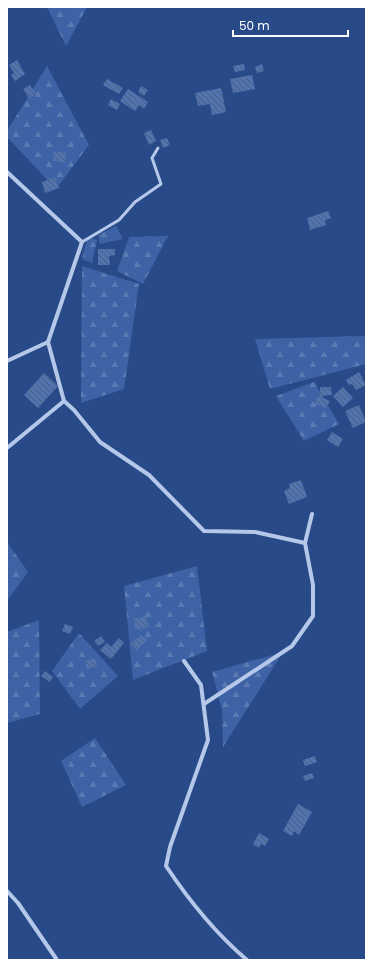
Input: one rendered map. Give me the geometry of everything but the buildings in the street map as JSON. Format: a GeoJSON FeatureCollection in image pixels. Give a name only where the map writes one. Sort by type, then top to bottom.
{"type":"FeatureCollection","features":[{"type":"Feature","properties":{"kind":"street"},"geometry":{"type":"LineString","coordinates":[[7,172],[82,242],[48,342],[64,401],[74,410],[100,442],[149,475],[204,531],[255,532],[305,543]]}},
{"type":"Feature","properties":{"kind":"street"},"geometry":{"type":"LineString","coordinates":[[7,361],[48,342]]}},
{"type":"Feature","properties":{"kind":"street"},"geometry":{"type":"LineString","coordinates":[[7,448],[64,401]]}},
{"type":"Feature","properties":{"kind":"street"},"geometry":{"type":"LineString","coordinates":[[204,704],[292,646],[313,616],[313,584],[305,543],[312,514]]}},
{"type":"Feature","properties":{"kind":"street"},"geometry":{"type":"LineString","coordinates":[[184,661],[202,685],[208,740],[170,846],[166,866],[191,903],[226,942],[247,960]]}},
{"type":"Feature","properties":{"kind":"street"},"geometry":{"type":"LineString","coordinates":[[7,891],[18,903],[57,960]]}},
{"type":"Feature","properties":{"kind":"lane"},"geometry":{"type":"LineString","coordinates":[[82,242],[119,220],[135,202],[161,184],[152,158],[158,148]]}},
{"type":"Feature","properties":{"kind":"green space"},"geometry":{"type":"Polygon","coordinates":[[[47,7],[87,7],[66,46],[47,7]]]}},
{"type":"Feature","properties":{"kind":"green space"},"geometry":{"type":"Polygon","coordinates":[[[47,66],[89,145],[56,189],[7,137],[7,131],[47,66]]]}},
{"type":"Feature","properties":{"kind":"green space"},"geometry":{"type":"Polygon","coordinates":[[[116,226],[123,239],[100,244],[98,235],[116,226]]]}},
{"type":"Feature","properties":{"kind":"green space"},"geometry":{"type":"Polygon","coordinates":[[[88,236],[97,240],[92,263],[82,259],[88,236]]]}},
{"type":"Feature","properties":{"kind":"green space"},"geometry":{"type":"Polygon","coordinates":[[[168,236],[143,284],[117,271],[129,237],[168,236]]]}},
{"type":"Feature","properties":{"kind":"green space"},"geometry":{"type":"Polygon","coordinates":[[[82,266],[139,284],[124,389],[81,403],[82,266]]]}},
{"type":"Feature","properties":{"kind":"green space"},"geometry":{"type":"Polygon","coordinates":[[[366,336],[366,364],[270,389],[255,339],[366,336]]]}},
{"type":"Feature","properties":{"kind":"green space"},"geometry":{"type":"Polygon","coordinates":[[[314,382],[339,424],[304,441],[276,396],[314,382]]]}},
{"type":"Feature","properties":{"kind":"green space"},"geometry":{"type":"Polygon","coordinates":[[[7,542],[28,572],[7,601],[7,542]]]}},
{"type":"Feature","properties":{"kind":"green space"},"geometry":{"type":"Polygon","coordinates":[[[197,566],[207,651],[133,680],[124,586],[197,566]]]}},
{"type":"Feature","properties":{"kind":"green space"},"geometry":{"type":"Polygon","coordinates":[[[39,620],[40,714],[7,723],[7,632],[39,620]]]}},
{"type":"Feature","properties":{"kind":"green space"},"geometry":{"type":"Polygon","coordinates":[[[79,633],[118,676],[80,709],[52,671],[79,633]]]}},
{"type":"Feature","properties":{"kind":"green space"},"geometry":{"type":"Polygon","coordinates":[[[283,652],[223,747],[222,710],[212,672],[283,652]]]}},
{"type":"Feature","properties":{"kind":"green space"},"geometry":{"type":"Polygon","coordinates":[[[95,738],[126,785],[82,807],[61,761],[95,738]]]}}]}
